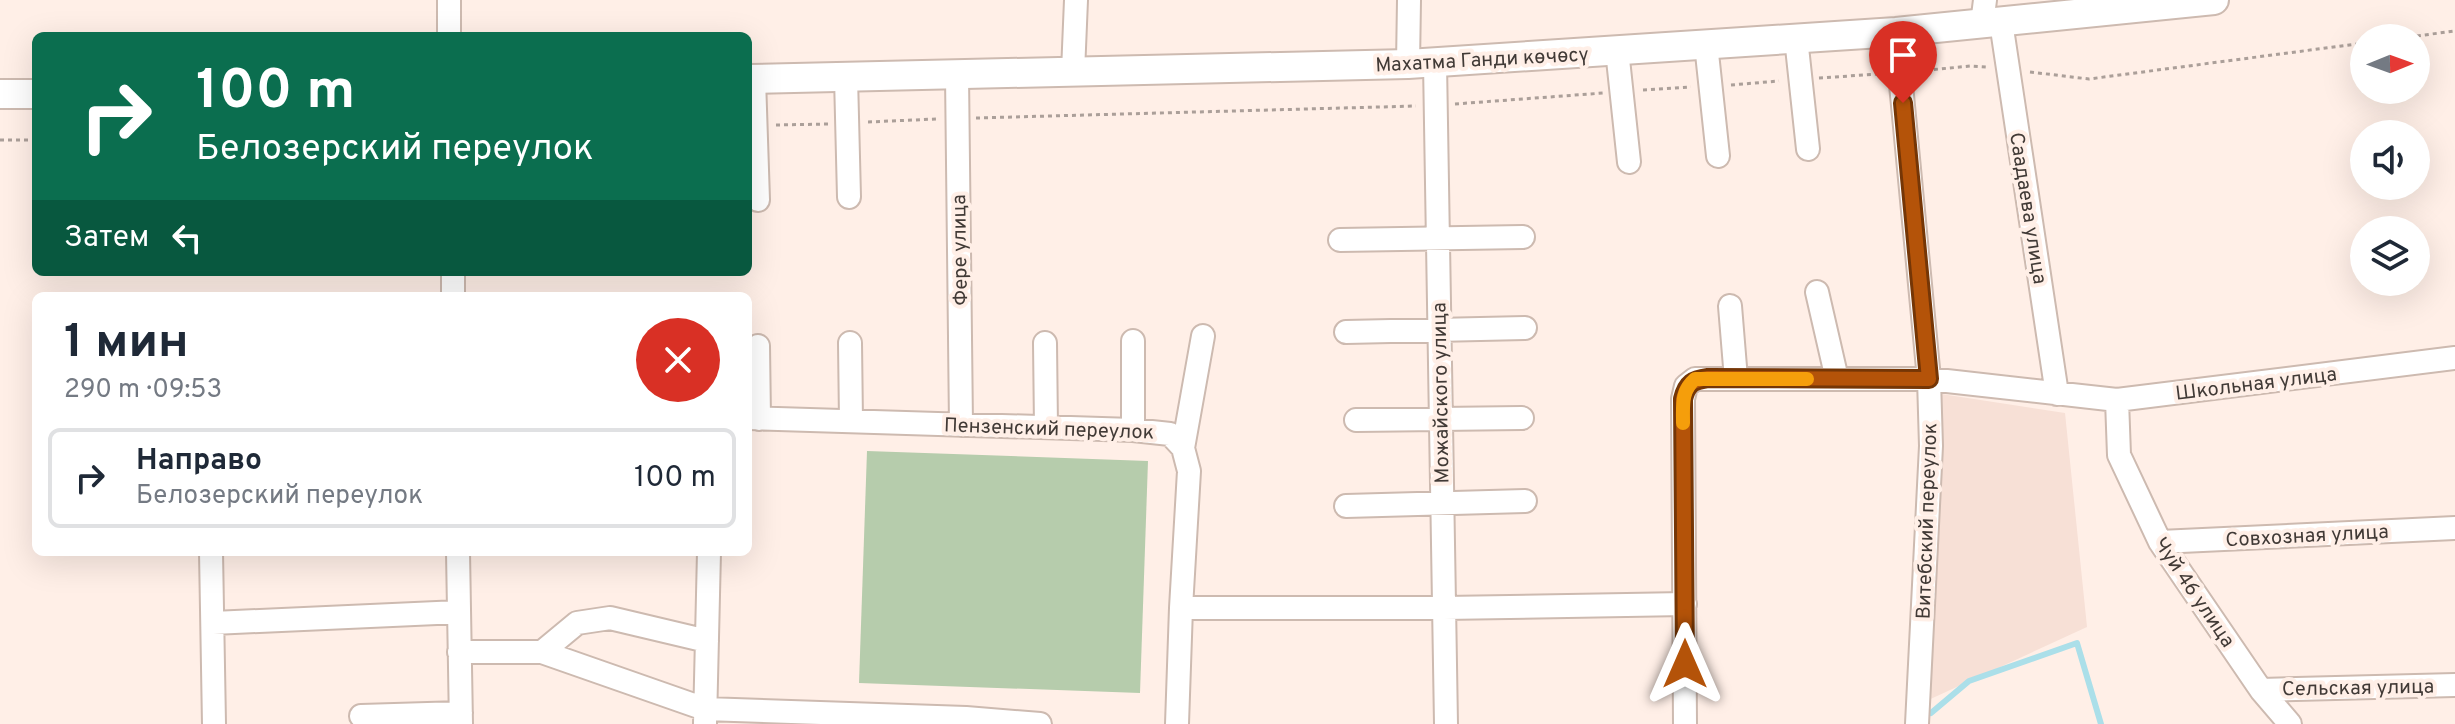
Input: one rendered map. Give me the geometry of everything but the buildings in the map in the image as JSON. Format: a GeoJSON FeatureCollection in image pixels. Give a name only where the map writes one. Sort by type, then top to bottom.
{"type":"FeatureCollection","features":[{"type":"Feature","properties":{"kind":"main road","name":"Махатма Ганди көчөсү"},"geometry":{"type":"LineString","coordinates":[[752,79],[1421,64],[1896,32],[1989,15],[2214,0]]}},
{"type":"Feature","properties":{"kind":"main road"},"geometry":{"type":"LineString","coordinates":[[0,94],[32,94]]}},
{"type":"Feature","properties":{"kind":"street"},"geometry":{"type":"LineString","coordinates":[[449,0],[449,32]]}},
{"type":"Feature","properties":{"kind":"street"},"geometry":{"type":"LineString","coordinates":[[1073,72],[1076,0]]}},
{"type":"Feature","properties":{"kind":"street","name":"Можайского улица"},"geometry":{"type":"LineString","coordinates":[[1409,0],[1421,64],[1435,106],[1446,724]]}},
{"type":"Feature","properties":{"kind":"street","name":"Саадаева улица"},"geometry":{"type":"LineString","coordinates":[[1989,15],[2008,69],[2057,394]]}},
{"type":"Feature","properties":{"kind":"street","name":"Витебский переулок"},"geometry":{"type":"LineString","coordinates":[[1896,32],[1929,379],[1931,446],[1917,724]]}},
{"type":"Feature","properties":{"kind":"street"},"geometry":{"type":"LineString","coordinates":[[1796,38],[1808,149]]}},
{"type":"Feature","properties":{"kind":"street"},"geometry":{"type":"LineString","coordinates":[[1706,44],[1718,156]]}},
{"type":"Feature","properties":{"kind":"street"},"geometry":{"type":"LineString","coordinates":[[1617,50],[1629,162]]}},
{"type":"Feature","properties":{"kind":"street","name":"Фере улица"},"geometry":{"type":"LineString","coordinates":[[957,75],[961,425]]}},
{"type":"Feature","properties":{"kind":"street"},"geometry":{"type":"LineString","coordinates":[[846,77],[849,197]]}},
{"type":"Feature","properties":{"kind":"street"},"geometry":{"type":"LineString","coordinates":[[752,88],[758,200]]}},
{"type":"Feature","properties":{"kind":"street"},"geometry":{"type":"LineString","coordinates":[[1340,240],[1523,237]]}},
{"type":"Feature","properties":{"kind":"street"},"geometry":{"type":"LineString","coordinates":[[1817,292],[1837,379]]}},
{"type":"Feature","properties":{"kind":"street"},"geometry":{"type":"LineString","coordinates":[[1730,306],[1736,379]]}},
{"type":"Feature","properties":{"kind":"street"},"geometry":{"type":"LineString","coordinates":[[1346,332],[1525,328]]}},
{"type":"Feature","properties":{"kind":"street"},"geometry":{"type":"LineString","coordinates":[[1177,724],[1189,471],[1183,448],[1203,336]]}},
{"type":"Feature","properties":{"kind":"street"},"geometry":{"type":"LineString","coordinates":[[1133,341],[1133,430]]}},
{"type":"Feature","properties":{"kind":"street"},"geometry":{"type":"LineString","coordinates":[[850,343],[851,421]]}},
{"type":"Feature","properties":{"kind":"street"},"geometry":{"type":"LineString","coordinates":[[1045,343],[1046,427]]}},
{"type":"Feature","properties":{"kind":"street"},"geometry":{"type":"LineString","coordinates":[[753,419],[758,346]]}},
{"type":"Feature","properties":{"kind":"street","name":"Школьная улица"},"geometry":{"type":"LineString","coordinates":[[1685,604],[1683,399],[1686,386],[1695,379],[1929,379],[2117,400],[2455,358]]}},
{"type":"Feature","properties":{"kind":"street","name":"Чуй 46 улица"},"geometry":{"type":"LineString","coordinates":[[2117,400],[2119,455],[2160,542],[2261,690],[2290,724]]}},
{"type":"Feature","properties":{"kind":"street"},"geometry":{"type":"LineString","coordinates":[[1356,420],[1522,418]]}},
{"type":"Feature","properties":{"kind":"street","name":"Пензенский переулок"},"geometry":{"type":"LineString","coordinates":[[753,419],[1133,430],[1170,434],[1183,448]]}},
{"type":"Feature","properties":{"kind":"street"},"geometry":{"type":"LineString","coordinates":[[1346,506],[1525,501]]}},
{"type":"Feature","properties":{"kind":"street","name":"Совхозная улица"},"geometry":{"type":"LineString","coordinates":[[2160,542],[2455,528]]}},
{"type":"Feature","properties":{"kind":"street"},"geometry":{"type":"LineString","coordinates":[[211,556],[214,724]]}},
{"type":"Feature","properties":{"kind":"street"},"geometry":{"type":"LineString","coordinates":[[361,716],[461,718],[458,556]]}},
{"type":"Feature","properties":{"kind":"street"},"geometry":{"type":"LineString","coordinates":[[705,717],[709,556]]}},
{"type":"Feature","properties":{"kind":"street"},"geometry":{"type":"LineString","coordinates":[[1181,608],[1685,604],[1685,724]]}},
{"type":"Feature","properties":{"kind":"street"},"geometry":{"type":"LineString","coordinates":[[213,623],[459,612]]}},
{"type":"Feature","properties":{"kind":"street"},"geometry":{"type":"LineString","coordinates":[[542,652],[577,623],[610,618],[707,641]]}},
{"type":"Feature","properties":{"kind":"street"},"geometry":{"type":"LineString","coordinates":[[459,652],[542,652],[705,717],[1040,724]]}},
{"type":"Feature","properties":{"kind":"street","name":"Сельская улица"},"geometry":{"type":"LineString","coordinates":[[2261,690],[2455,685]]}},
{"type":"Feature","properties":{"kind":"path"},"geometry":{"type":"LineString","coordinates":[[2430,34],[2455,31]]}},
{"type":"Feature","properties":{"kind":"path"},"geometry":{"type":"LineString","coordinates":[[756,126],[1435,106],[1971,66],[2089,79],[2350,45]]}},
{"type":"Feature","properties":{"kind":"path"},"geometry":{"type":"LineString","coordinates":[[0,140],[32,140]]}},
{"type":"Feature","properties":{"kind":"shaded area"},"geometry":{"type":"Polygon","coordinates":[[[1935,393],[2065,413],[2087,627],[1924,702],[1935,393]]]}},
{"type":"Feature","properties":{"kind":"green space"},"geometry":{"type":"Polygon","coordinates":[[[867,451],[1148,461],[1140,693],[859,683],[867,451]]]}},
{"type":"Feature","properties":{"kind":"waterway"},"geometry":{"type":"LineString","coordinates":[[1931,713],[1969,681],[2077,643],[2101,724]]}},
{"type":"Feature","properties":{"kind":"slow traffic"},"geometry":{"type":"LineString","coordinates":[[1683,423],[1686,386],[1695,379],[1807,379]]}},
{"type":"Feature","properties":{"kind":"route"},"geometry":{"type":"LineString","coordinates":[[1685,664],[1683,399],[1686,386],[1695,379],[1708,378],[1929,379],[1903,103]]}}]}
